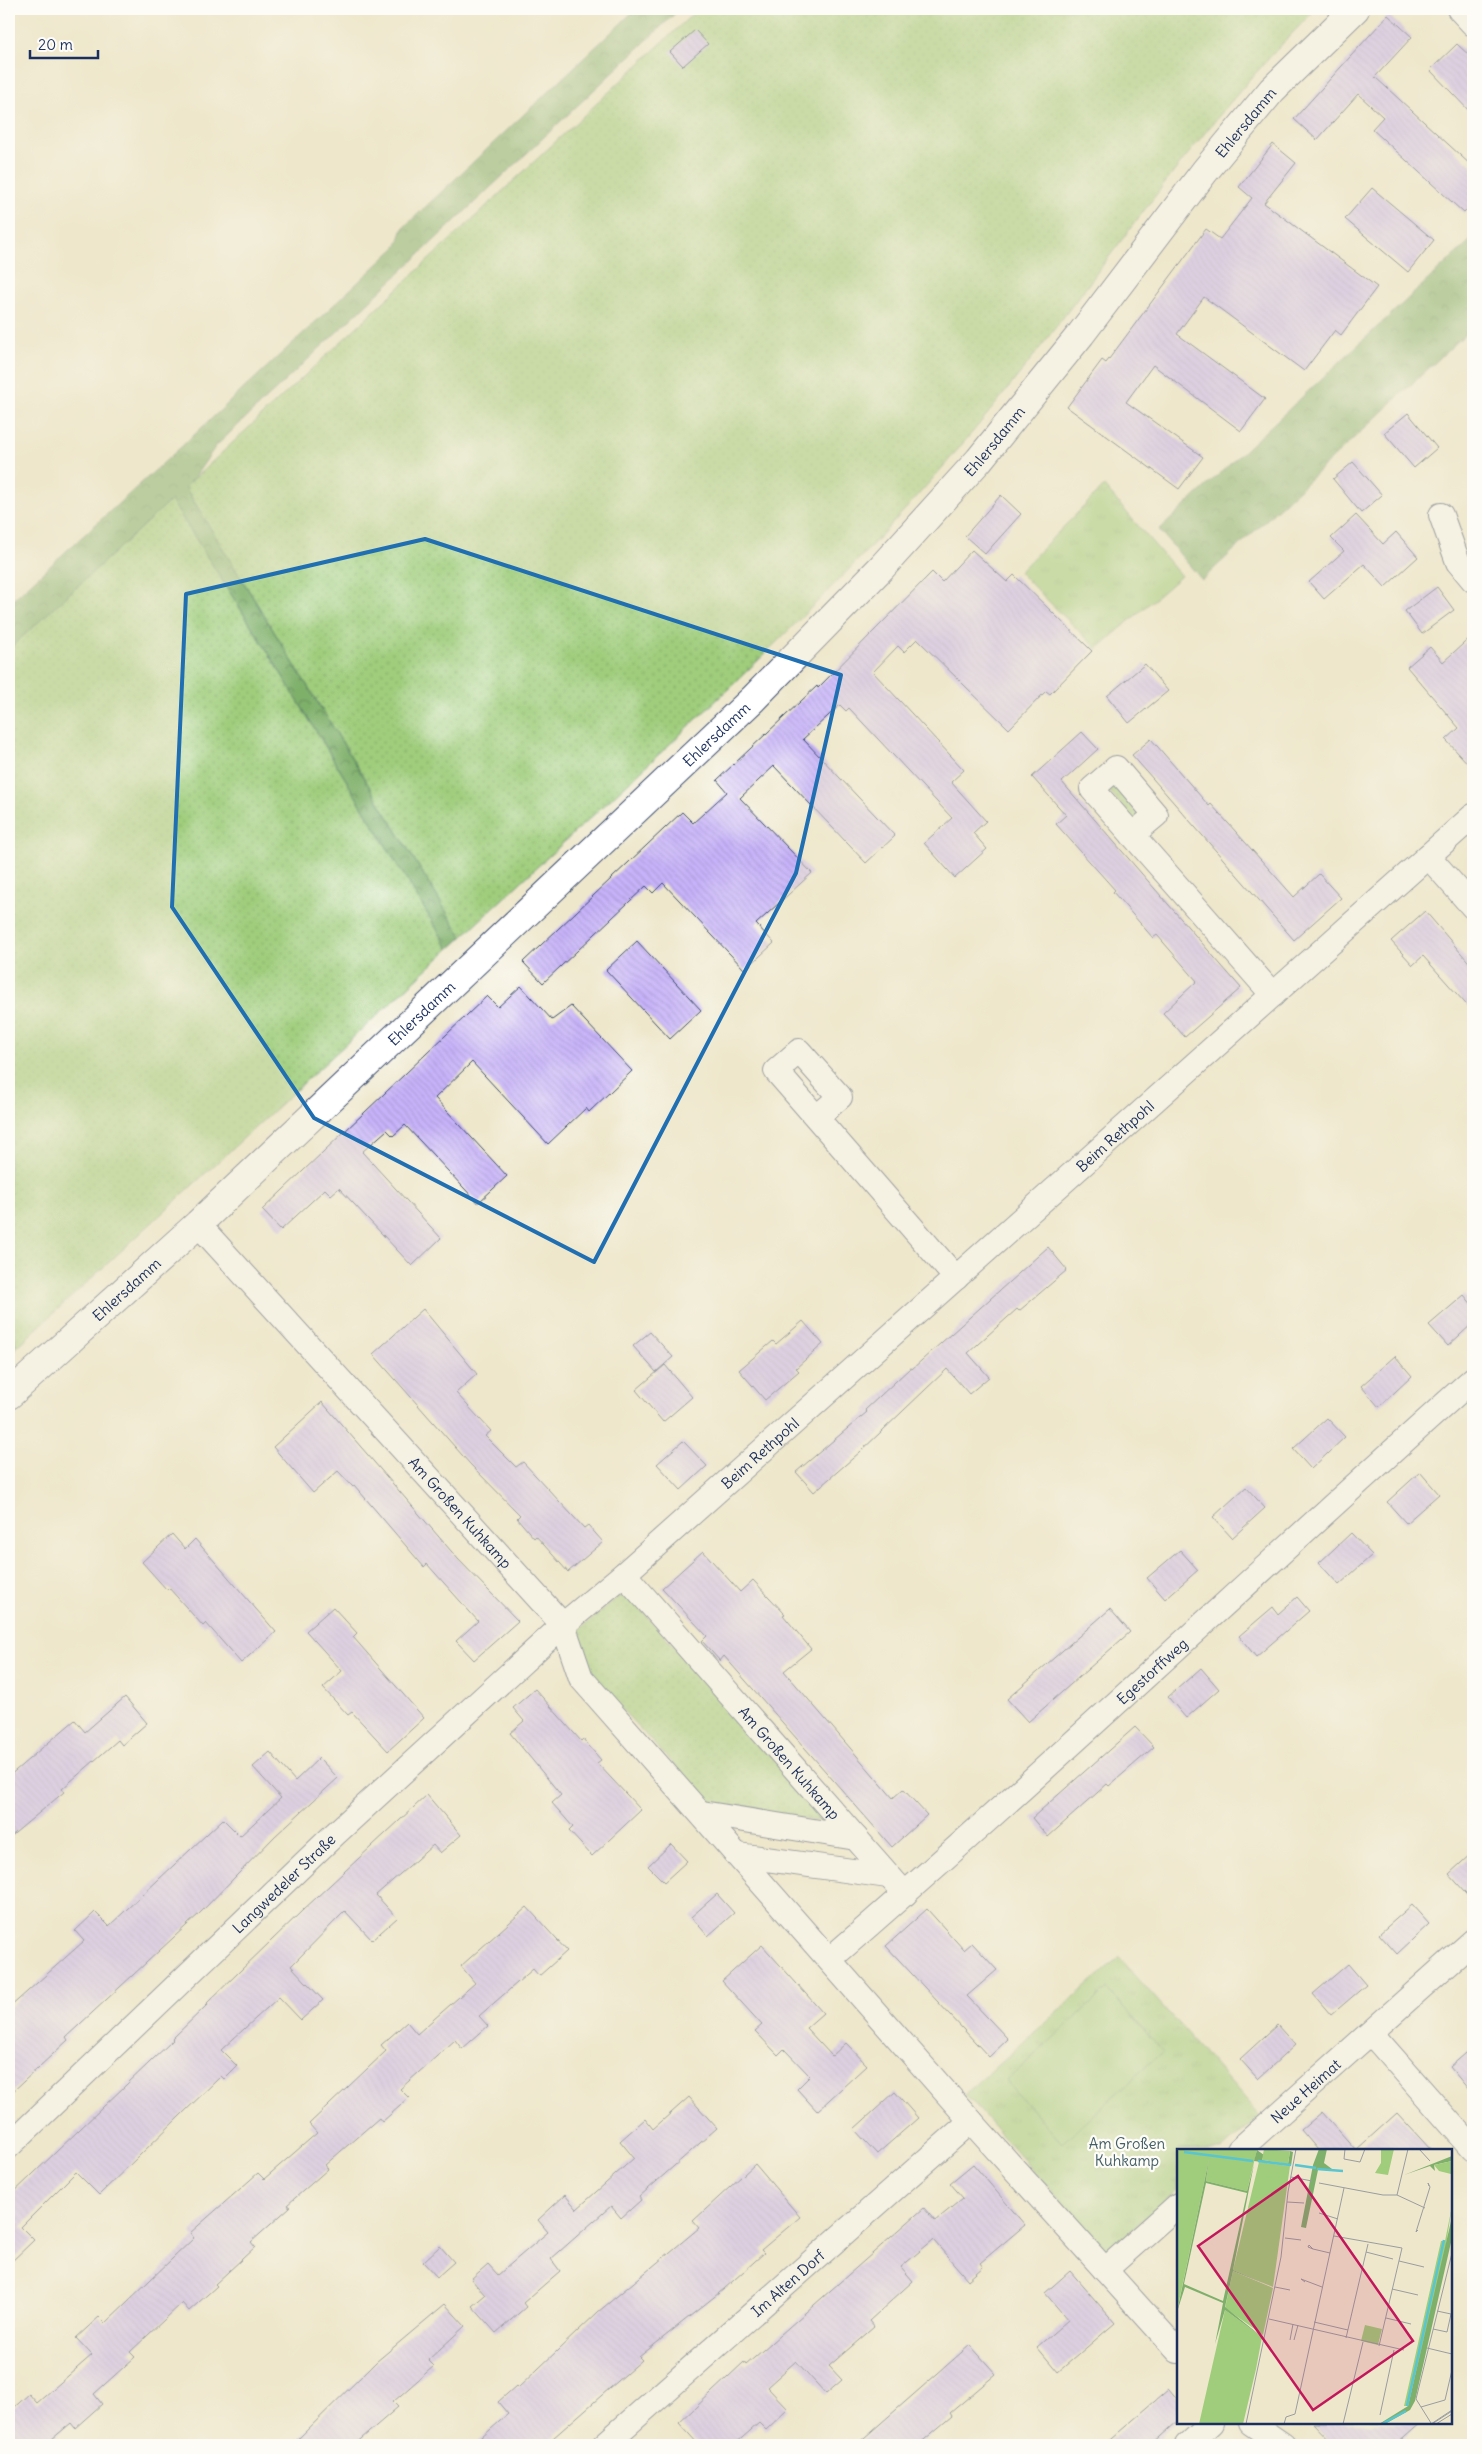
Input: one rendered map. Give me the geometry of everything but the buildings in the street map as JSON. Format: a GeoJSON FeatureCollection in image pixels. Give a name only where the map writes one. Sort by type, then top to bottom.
{"type":"FeatureCollection","features":[{"type":"Feature","properties":{"kind":"street","name":"Ehlersdamm"},"geometry":{"type":"LineString","coordinates":[[9,1395],[198,1224],[753,698],[882,567],[980,460],[1081,334],[1195,183],[1272,90],[1355,9]]}},
{"type":"Feature","properties":{"kind":"street"},"geometry":{"type":"LineString","coordinates":[[1459,9],[1473,24]]}},
{"type":"Feature","properties":{"kind":"street"},"geometry":{"type":"LineString","coordinates":[[1441,515],[1458,562],[1473,580]]}},
{"type":"Feature","properties":{"kind":"street","name":"Beim Rethpohl"},"geometry":{"type":"LineString","coordinates":[[563,1625],[624,1574],[1473,816]]}},
{"type":"Feature","properties":{"kind":"street"},"geometry":{"type":"LineString","coordinates":[[1132,835],[1273,995]]}},
{"type":"Feature","properties":{"kind":"street"},"geometry":{"type":"LineString","coordinates":[[1428,856],[1473,907]]}},
{"type":"Feature","properties":{"kind":"street"},"geometry":{"type":"LineString","coordinates":[[817,1117],[956,1278]]}},
{"type":"Feature","properties":{"kind":"street","name":"Am Großen Kuhkamp"},"geometry":{"type":"LineString","coordinates":[[198,1224],[563,1625],[582,1678],[971,2121],[1177,2350]]}},
{"type":"Feature","properties":{"kind":"street","name":"Egestorffweg"},"geometry":{"type":"LineString","coordinates":[[830,1959],[1473,1379]]}},
{"type":"Feature","properties":{"kind":"street","name":"Am Großen Kuhkamp"},"geometry":{"type":"LineString","coordinates":[[624,1574],[904,1894]]}},
{"type":"Feature","properties":{"kind":"street","name":"Langwedeler Straße"},"geometry":{"type":"LineString","coordinates":[[9,2146],[335,1834],[563,1625]]}},
{"type":"Feature","properties":{"kind":"street","name":"Am Großen Kuhkamp"},"geometry":{"type":"LineString","coordinates":[[702,1813],[856,1838]]}},
{"type":"Feature","properties":{"kind":"street"},"geometry":{"type":"LineString","coordinates":[[738,1855],[888,1876]]}},
{"type":"Feature","properties":{"kind":"street","name":"Neue Heimat"},"geometry":{"type":"LineString","coordinates":[[1240,2149],[1473,1941]]}},
{"type":"Feature","properties":{"kind":"street"},"geometry":{"type":"LineString","coordinates":[[1371,2033],[1473,2148]]}},
{"type":"Feature","properties":{"kind":"street","name":"Im Alten Dorf"},"geometry":{"type":"LineString","coordinates":[[604,2445],[971,2121]]}},
{"type":"Feature","properties":{"kind":"street"},"geometry":{"type":"LineString","coordinates":[[1105,2270],[1177,2206]]}},
{"type":"Feature","properties":{"kind":"street"},"geometry":{"type":"LineString","coordinates":[[1187,2445],[1210,2424]]}},
{"type":"Feature","properties":{"kind":"street"},"geometry":{"type":"LineString","coordinates":[[1252,2424],[1283,2445]]}},
{"type":"Feature","properties":{"kind":"highlighted area"},"geometry":{"type":"Polygon","coordinates":[[[425,539],[841,675],[796,873],[594,1262],[314,1118],[172,907],[186,594],[425,539]]]}},
{"type":"Feature","properties":{"kind":"green space"},"geometry":{"type":"Polygon","coordinates":[[[636,9],[680,9],[216,446],[194,478],[185,487],[462,937],[449,949],[268,652],[171,500],[9,649],[9,603],[181,447],[397,246],[403,228],[636,9]]]}},
{"type":"Feature","properties":{"kind":"green space"},"geometry":{"type":"Polygon","coordinates":[[[698,9],[1316,9],[1269,58],[1182,161],[1018,376],[917,497],[792,627],[727,690],[462,937],[185,487],[698,9]]]}},
{"type":"Feature","properties":{"kind":"green space"},"geometry":{"type":"Polygon","coordinates":[[[1473,238],[1473,327],[1202,580],[1159,530],[1473,238]]]}},
{"type":"Feature","properties":{"kind":"green space"},"geometry":{"type":"Polygon","coordinates":[[[1104,486],[1181,576],[1097,649],[1019,572],[1104,486]]]}},
{"type":"Feature","properties":{"kind":"green space"},"geometry":{"type":"Polygon","coordinates":[[[171,500],[268,652],[449,949],[17,1347],[9,1320],[9,649],[171,500]]]}},
{"type":"Feature","properties":{"kind":"green space"},"geometry":{"type":"Polygon","coordinates":[[[1115,784],[1142,810],[1134,821],[1108,790],[1115,784]]]}},
{"type":"Feature","properties":{"kind":"green space"},"geometry":{"type":"Polygon","coordinates":[[[9,1320],[17,1347],[9,1355],[9,1320]]]}},
{"type":"Feature","properties":{"kind":"green space"},"geometry":{"type":"Polygon","coordinates":[[[619,1596],[633,1600],[830,1823],[709,1803],[604,1690],[585,1663],[578,1631],[619,1596]]]}},
{"type":"Feature","properties":{"kind":"green space"},"geometry":{"type":"Polygon","coordinates":[[[1119,1957],[1260,2116],[1223,2149],[1177,2149],[1177,2190],[1107,2253],[965,2094],[1119,1957]]]}},
{"type":"Feature","properties":{"kind":"green space"},"geometry":{"type":"Polygon","coordinates":[[[1107,1989],[1163,2051],[1062,2143],[1006,2081],[1107,1989]]]}}]}
